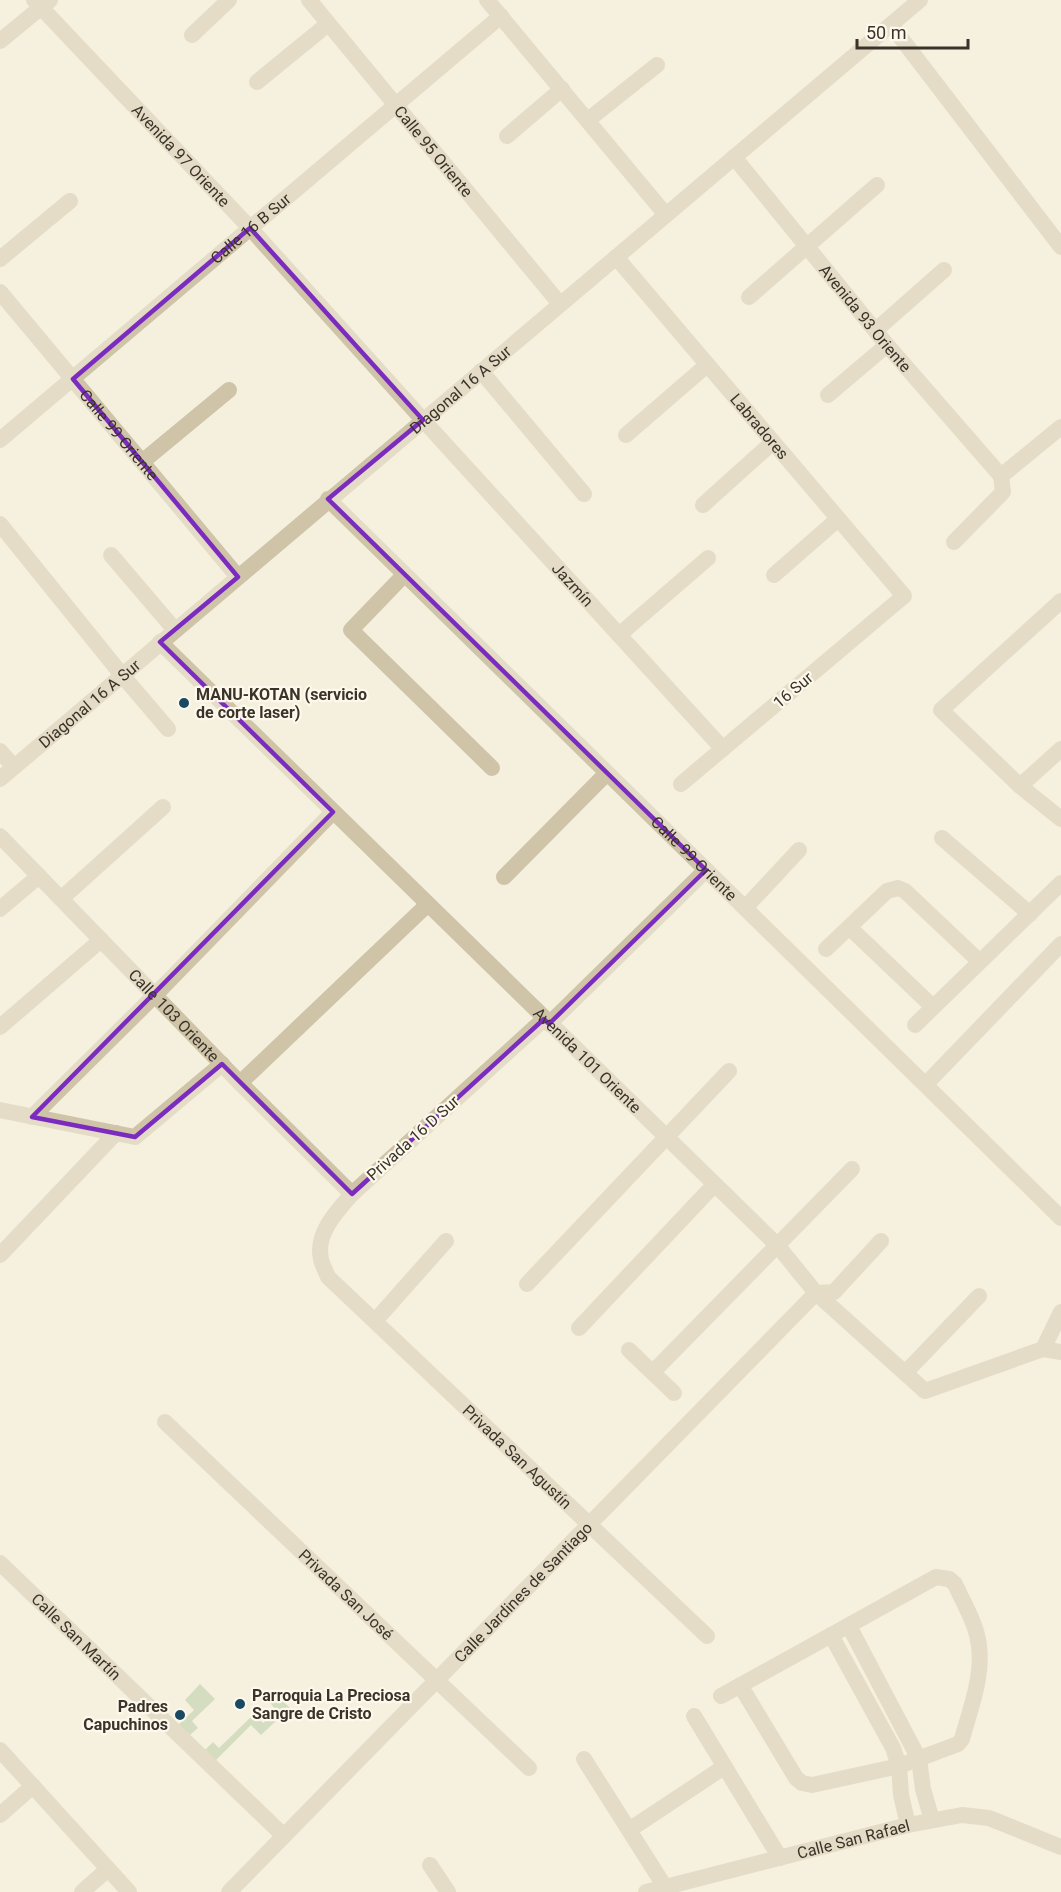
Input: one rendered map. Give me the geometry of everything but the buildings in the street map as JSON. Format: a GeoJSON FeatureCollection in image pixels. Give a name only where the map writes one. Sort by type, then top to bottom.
{"type":"FeatureCollection","features":[{"type":"Feature","properties":{"kind":"street"},"geometry":{"type":"LineString","coordinates":[[192,35],[229,0]]}},
{"type":"Feature","properties":{"kind":"street","name":"Calle 95 Oriente"},"geometry":{"type":"LineString","coordinates":[[309,0],[560,304]]}},
{"type":"Feature","properties":{"kind":"street"},"geometry":{"type":"LineString","coordinates":[[487,0],[666,215]]}},
{"type":"Feature","properties":{"kind":"street","name":"Diagonal 16 A Sur"},"geometry":{"type":"LineString","coordinates":[[0,778],[920,0]]}},
{"type":"Feature","properties":{"kind":"street"},"geometry":{"type":"LineString","coordinates":[[0,41],[42,2]]}},
{"type":"Feature","properties":{"kind":"street","name":"Avenida 97 Oriente"},"geometry":{"type":"LineString","coordinates":[[42,2],[423,420]]}},
{"type":"Feature","properties":{"kind":"street","name":"Calle 16 B Sur"},"geometry":{"type":"LineString","coordinates":[[0,440],[501,16]]}},
{"type":"Feature","properties":{"kind":"street"},"geometry":{"type":"LineString","coordinates":[[257,82],[328,24]]}},
{"type":"Feature","properties":{"kind":"street"},"geometry":{"type":"LineString","coordinates":[[891,25],[1061,246]]}},
{"type":"Feature","properties":{"kind":"street"},"geometry":{"type":"LineString","coordinates":[[588,120],[657,65]]}},
{"type":"Feature","properties":{"kind":"street"},"geometry":{"type":"LineString","coordinates":[[507,136],[562,89]]}},
{"type":"Feature","properties":{"kind":"street","name":"Avenida 93 Oriente"},"geometry":{"type":"LineString","coordinates":[[735,157],[887,345],[1001,476]]}},
{"type":"Feature","properties":{"kind":"street"},"geometry":{"type":"LineString","coordinates":[[748,297],[878,185]]}},
{"type":"Feature","properties":{"kind":"street"},"geometry":{"type":"LineString","coordinates":[[0,260],[70,201]]}},
{"type":"Feature","properties":{"kind":"street","name":"Labradores"},"geometry":{"type":"LineString","coordinates":[[616,257],[904,596]]}},
{"type":"Feature","properties":{"kind":"street"},"geometry":{"type":"LineString","coordinates":[[876,330],[944,270]]}},
{"type":"Feature","properties":{"kind":"street","name":"Calle 99 Oriente"},"geometry":{"type":"LineString","coordinates":[[0,292],[238,577]]}},
{"type":"Feature","properties":{"kind":"street"},"geometry":{"type":"LineString","coordinates":[[828,395],[887,345]]}},
{"type":"Feature","properties":{"kind":"street"},"geometry":{"type":"LineString","coordinates":[[626,435],[707,364]]}},
{"type":"Feature","properties":{"kind":"street"},"geometry":{"type":"LineString","coordinates":[[481,371],[584,494]]}},
{"type":"Feature","properties":{"kind":"street"},"geometry":{"type":"LineString","coordinates":[[142,462],[229,390]]}},
{"type":"Feature","properties":{"kind":"street","name":"Jazmín"},"geometry":{"type":"LineString","coordinates":[[423,420],[723,749]]}},
{"type":"Feature","properties":{"kind":"street"},"geometry":{"type":"LineString","coordinates":[[954,542],[1003,492],[1001,476],[1061,427]]}},
{"type":"Feature","properties":{"kind":"street"},"geometry":{"type":"LineString","coordinates":[[703,504],[773,442]]}},
{"type":"Feature","properties":{"kind":"street","name":"Calle 99 Oriente"},"geometry":{"type":"LineString","coordinates":[[328,499],[1061,1218]]}},
{"type":"Feature","properties":{"kind":"street"},"geometry":{"type":"LineString","coordinates":[[774,575],[838,519]]}},
{"type":"Feature","properties":{"kind":"street"},"geometry":{"type":"LineString","coordinates":[[0,524],[168,729]]}},
{"type":"Feature","properties":{"kind":"street"},"geometry":{"type":"LineString","coordinates":[[111,555],[175,630]]}},
{"type":"Feature","properties":{"kind":"street"},"geometry":{"type":"LineString","coordinates":[[619,635],[708,558]]}},
{"type":"Feature","properties":{"kind":"street"},"geometry":{"type":"LineString","coordinates":[[404,575],[351,630],[492,768]]}},
{"type":"Feature","properties":{"kind":"street","name":"16 Sur"},"geometry":{"type":"LineString","coordinates":[[681,784],[904,596]]}},
{"type":"Feature","properties":{"kind":"street"},"geometry":{"type":"LineString","coordinates":[[1061,601],[941,710],[1020,786],[1061,819]]}},
{"type":"Feature","properties":{"kind":"street","name":"Avenida 101 Oriente"},"geometry":{"type":"LineString","coordinates":[[160,642],[777,1245],[816,1293],[925,1391],[1043,1349]]}},
{"type":"Feature","properties":{"kind":"street"},"geometry":{"type":"LineString","coordinates":[[1020,786],[1061,749]]}},
{"type":"Feature","properties":{"kind":"street"},"geometry":{"type":"LineString","coordinates":[[0,751],[14,767]]}},
{"type":"Feature","properties":{"kind":"street"},"geometry":{"type":"LineString","coordinates":[[504,877],[607,773]]}},
{"type":"Feature","properties":{"kind":"street"},"geometry":{"type":"LineString","coordinates":[[62,898],[163,807]]}},
{"type":"Feature","properties":{"kind":"street"},"geometry":{"type":"LineString","coordinates":[[32,1117],[155,995],[333,812]]}},
{"type":"Feature","properties":{"kind":"street","name":"Calle 103 Oriente"},"geometry":{"type":"LineString","coordinates":[[0,836],[240,1083],[352,1194]]}},
{"type":"Feature","properties":{"kind":"street"},"geometry":{"type":"LineString","coordinates":[[942,838],[1030,914]]}},
{"type":"Feature","properties":{"kind":"street"},"geometry":{"type":"LineString","coordinates":[[745,908],[799,850]]}},
{"type":"Feature","properties":{"kind":"street","name":"Privada 16 D Sur"},"geometry":{"type":"LineString","coordinates":[[328,1277],[320,1257],[323,1235],[330,1220],[352,1194],[547,1021],[706,870]]}},
{"type":"Feature","properties":{"kind":"street"},"geometry":{"type":"LineString","coordinates":[[0,909],[39,876]]}},
{"type":"Feature","properties":{"kind":"street"},"geometry":{"type":"LineString","coordinates":[[915,1025],[1061,884]]}},
{"type":"Feature","properties":{"kind":"street"},"geometry":{"type":"LineString","coordinates":[[826,949],[887,891],[898,888],[979,961]]}},
{"type":"Feature","properties":{"kind":"street"},"geometry":{"type":"LineString","coordinates":[[240,1083],[427,905]]}},
{"type":"Feature","properties":{"kind":"street"},"geometry":{"type":"LineString","coordinates":[[850,928],[933,1007]]}},
{"type":"Feature","properties":{"kind":"street"},"geometry":{"type":"LineString","coordinates":[[0,1027],[101,940]]}},
{"type":"Feature","properties":{"kind":"street"},"geometry":{"type":"LineString","coordinates":[[926,1084],[1061,944]]}},
{"type":"Feature","properties":{"kind":"street"},"geometry":{"type":"LineString","coordinates":[[0,1110],[135,1137],[222,1064]]}},
{"type":"Feature","properties":{"kind":"street"},"geometry":{"type":"LineString","coordinates":[[527,1284],[729,1071]]}},
{"type":"Feature","properties":{"kind":"street"},"geometry":{"type":"LineString","coordinates":[[0,1255],[116,1133]]}},
{"type":"Feature","properties":{"kind":"street"},"geometry":{"type":"LineString","coordinates":[[653,1372],[852,1169]]}},
{"type":"Feature","properties":{"kind":"street"},"geometry":{"type":"LineString","coordinates":[[579,1328],[714,1185]]}},
{"type":"Feature","properties":{"kind":"street"},"geometry":{"type":"LineString","coordinates":[[816,1293],[834,1292],[881,1241]]}},
{"type":"Feature","properties":{"kind":"street"},"geometry":{"type":"LineString","coordinates":[[375,1321],[446,1242]]}},
{"type":"Feature","properties":{"kind":"street","name":"Privada San Agustín"},"geometry":{"type":"LineString","coordinates":[[328,1277],[707,1636]]}},
{"type":"Feature","properties":{"kind":"street","name":"Calle Jardines de Santiago"},"geometry":{"type":"LineString","coordinates":[[229,1892],[816,1293]]}},
{"type":"Feature","properties":{"kind":"street"},"geometry":{"type":"LineString","coordinates":[[906,1373],[979,1296]]}},
{"type":"Feature","properties":{"kind":"street"},"geometry":{"type":"LineString","coordinates":[[1061,1312],[1043,1349],[1061,1352]]}},
{"type":"Feature","properties":{"kind":"street"},"geometry":{"type":"LineString","coordinates":[[629,1350],[674,1393]]}},
{"type":"Feature","properties":{"kind":"street","name":"Privada San José"},"geometry":{"type":"LineString","coordinates":[[165,1422],[529,1768]]}},
{"type":"Feature","properties":{"kind":"street","name":"Calle San Martín"},"geometry":{"type":"LineString","coordinates":[[2,1569],[284,1836]]}},
{"type":"Feature","properties":{"kind":"street"},"geometry":{"type":"LineString","coordinates":[[721,1696],[740,1685],[831,1635],[849,1626],[936,1577],[949,1579],[955,1584],[977,1634],[980,1657],[979,1674],[962,1739],[952,1748],[919,1760],[812,1785],[802,1783],[796,1778],[740,1685]]}},
{"type":"Feature","properties":{"kind":"street"},"geometry":{"type":"LineString","coordinates":[[849,1626],[919,1760],[923,1789],[932,1820]]}},
{"type":"Feature","properties":{"kind":"street"},"geometry":{"type":"LineString","coordinates":[[831,1635],[893,1748],[899,1766],[901,1795],[908,1825]]}},
{"type":"Feature","properties":{"kind":"street"},"geometry":{"type":"LineString","coordinates":[[694,1716],[780,1858]]}},
{"type":"Feature","properties":{"kind":"street"},"geometry":{"type":"LineString","coordinates":[[0,1750],[129,1892]]}},
{"type":"Feature","properties":{"kind":"street"},"geometry":{"type":"LineString","coordinates":[[584,1759],[665,1887]]}},
{"type":"Feature","properties":{"kind":"street"},"geometry":{"type":"LineString","coordinates":[[629,1830],[724,1767]]}},
{"type":"Feature","properties":{"kind":"street"},"geometry":{"type":"LineString","coordinates":[[0,1815],[33,1786]]}},
{"type":"Feature","properties":{"kind":"street","name":"Calle San Rafael"},"geometry":{"type":"LineString","coordinates":[[646,1892],[908,1825],[962,1815],[989,1818],[1061,1847]]}},
{"type":"Feature","properties":{"kind":"street"},"geometry":{"type":"LineString","coordinates":[[430,1865],[448,1892]]}},
{"type":"Feature","properties":{"kind":"street"},"geometry":{"type":"LineString","coordinates":[[82,1892],[108,1869]]}},
{"type":"Feature","properties":{"kind":"street"},"geometry":{"type":"LineString","coordinates":[[697,1878],[707,1892]]}},
{"type":"Feature","properties":{"kind":"highlighted area"},"geometry":{"type":"Polygon","coordinates":[[[250,228],[423,420],[328,499],[706,870],[549,1024],[544,1019],[352,1194],[222,1064],[135,1137],[32,1117],[333,812],[160,642],[238,577],[73,379],[250,228]]]}},
{"type":"Feature","properties":{"kind":"green space"},"geometry":{"type":"Polygon","coordinates":[[[200,1684],[215,1699],[192,1721],[198,1728],[184,1740],[174,1729],[194,1710],[185,1700],[200,1684]]]}},
{"type":"Feature","properties":{"kind":"green space"},"geometry":{"type":"Polygon","coordinates":[[[274,1692],[290,1708],[261,1735],[251,1725],[212,1764],[201,1754],[213,1742],[219,1748],[254,1714],[263,1723],[276,1710],[267,1699],[274,1692]]]}},
{"type":"Feature","properties":{"kind":"place","name":"MANU-KOTAN (servicio de corte laser)"},"geometry":{"type":"Point","coordinates":[184,703]}},
{"type":"Feature","properties":{"kind":"place","name":"Parroquia La Preciosa Sangre de Cristo"},"geometry":{"type":"Point","coordinates":[240,1704]}},
{"type":"Feature","properties":{"kind":"place","name":"Padres Capuchinos"},"geometry":{"type":"Point","coordinates":[180,1715]}}]}
